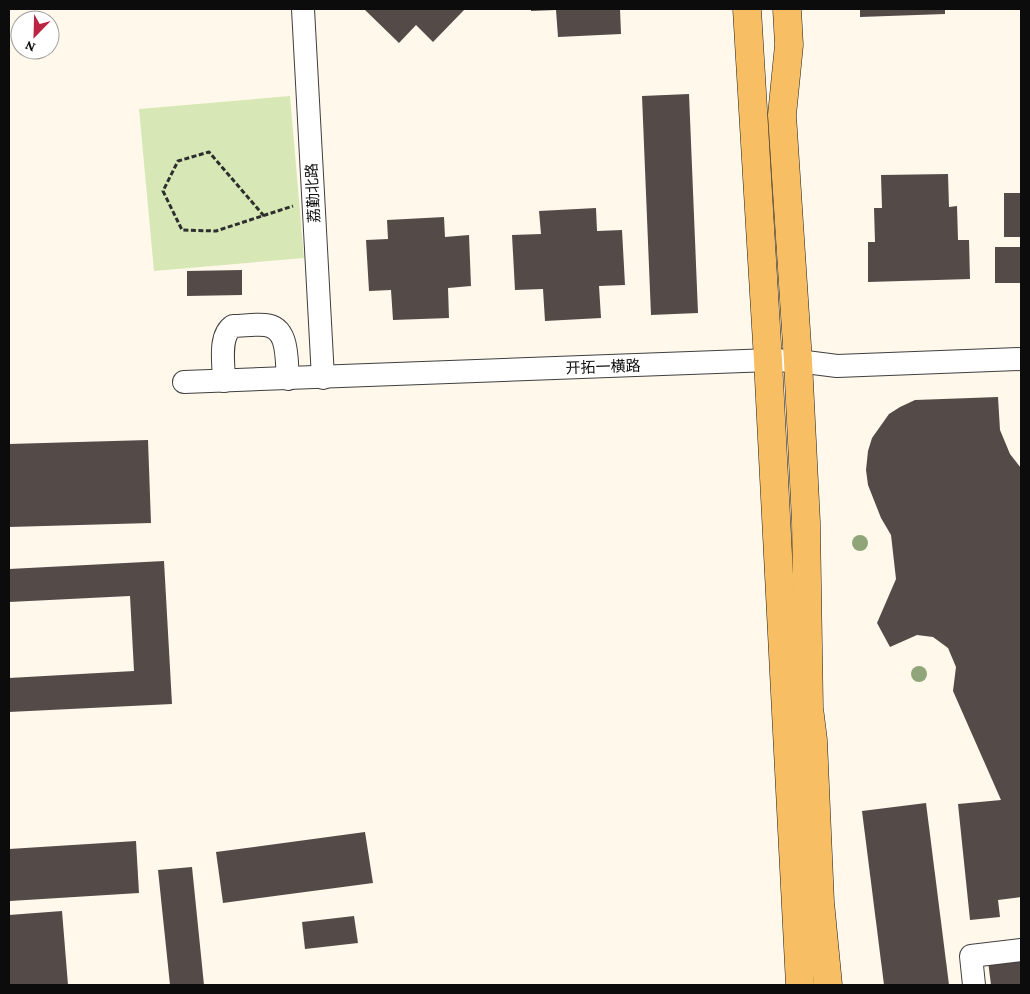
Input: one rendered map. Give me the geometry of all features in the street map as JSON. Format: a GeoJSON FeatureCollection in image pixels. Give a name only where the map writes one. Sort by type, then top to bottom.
{"type":"FeatureCollection","features":[{"type":"Feature","properties":{"kind":"main road"},"geometry":{"type":"LineString","coordinates":[[746,9],[768,360],[800,985]]}},
{"type":"Feature","properties":{"kind":"main road"},"geometry":{"type":"LineString","coordinates":[[787,9],[789,45],[782,115],[806,522],[809,708],[813,740],[820,902],[828,985]]}},
{"type":"Feature","properties":{"kind":"main road"},"geometry":{"type":"LineString","coordinates":[[749,40],[759,27],[774,26],[789,45]]}},
{"type":"Feature","properties":{"kind":"street","name":"荔勤北路"},"geometry":{"type":"LineString","coordinates":[[303,9],[323,378]]}},
{"type":"Feature","properties":{"kind":"street"},"geometry":{"type":"LineString","coordinates":[[224,381],[225,335],[233,326],[267,325],[281,334],[285,343],[288,379]]}},
{"type":"Feature","properties":{"kind":"street","name":"开拓一横路"},"geometry":{"type":"LineString","coordinates":[[184,382],[768,360],[798,361],[837,366],[1021,359]]}},
{"type":"Feature","properties":{"kind":"street"},"geometry":{"type":"LineString","coordinates":[[974,985],[971,956],[1021,950]]}},
{"type":"Feature","properties":{"kind":"path"},"geometry":{"type":"LineString","coordinates":[[264,216],[209,152],[178,161],[163,190],[182,230],[216,231],[264,216],[313,200]]}},
{"type":"Feature","properties":{"kind":"green space"},"geometry":{"type":"Polygon","coordinates":[[[290,96],[304,258],[154,271],[139,109],[290,96]]]}},
{"type":"Feature","properties":{"kind":"building"},"geometry":{"type":"Polygon","coordinates":[[[364,9],[465,9],[433,42],[416,25],[399,43],[364,9]]]}},
{"type":"Feature","properties":{"kind":"building"},"geometry":{"type":"Polygon","coordinates":[[[531,9],[620,9],[621,34],[558,37],[556,10],[531,11],[531,9]]]}},
{"type":"Feature","properties":{"kind":"building"},"geometry":{"type":"Polygon","coordinates":[[[860,9],[945,9],[945,14],[860,17],[860,9]]]}},
{"type":"Feature","properties":{"kind":"building"},"geometry":{"type":"Polygon","coordinates":[[[689,94],[698,313],[651,315],[642,96],[689,94]]]}},
{"type":"Feature","properties":{"kind":"building"},"geometry":{"type":"Polygon","coordinates":[[[948,174],[949,207],[957,206],[958,240],[969,240],[970,279],[868,282],[868,242],[875,242],[874,208],[882,208],[881,175],[948,174]]]}},
{"type":"Feature","properties":{"kind":"building"},"geometry":{"type":"Polygon","coordinates":[[[1004,193],[1021,193],[1021,237],[1004,237],[1004,193]]]}},
{"type":"Feature","properties":{"kind":"building"},"geometry":{"type":"Polygon","coordinates":[[[596,208],[597,231],[622,230],[625,285],[599,286],[601,318],[545,321],[543,289],[515,290],[512,235],[541,234],[539,211],[596,208]]]}},
{"type":"Feature","properties":{"kind":"building"},"geometry":{"type":"Polygon","coordinates":[[[444,217],[445,237],[469,235],[471,286],[448,288],[449,318],[393,320],[391,290],[369,291],[366,240],[388,239],[387,220],[444,217]]]}},
{"type":"Feature","properties":{"kind":"building"},"geometry":{"type":"Polygon","coordinates":[[[995,247],[1021,247],[1021,283],[995,283],[995,247]]]}},
{"type":"Feature","properties":{"kind":"building"},"geometry":{"type":"Polygon","coordinates":[[[242,270],[242,295],[187,296],[187,271],[242,270]]]}},
{"type":"Feature","properties":{"kind":"building"},"geometry":{"type":"Polygon","coordinates":[[[998,397],[1000,430],[1010,454],[1021,468],[1021,897],[998,900],[1000,917],[970,920],[958,804],[1001,800],[953,691],[956,667],[948,648],[933,637],[917,635],[890,647],[877,623],[896,579],[891,535],[881,518],[868,485],[866,470],[868,451],[872,438],[889,414],[900,407],[915,400],[998,397]]]}},
{"type":"Feature","properties":{"kind":"building"},"geometry":{"type":"Polygon","coordinates":[[[148,440],[151,523],[9,527],[9,444],[148,440]]]}},
{"type":"Feature","properties":{"kind":"building"},"geometry":{"type":"Polygon","coordinates":[[[164,561],[172,704],[9,712],[9,678],[134,671],[130,596],[9,602],[9,569],[164,561]]]}},
{"type":"Feature","properties":{"kind":"building"},"geometry":{"type":"Polygon","coordinates":[[[926,803],[949,985],[884,985],[862,811],[926,803]]]}},
{"type":"Feature","properties":{"kind":"building"},"geometry":{"type":"Polygon","coordinates":[[[365,832],[373,883],[223,903],[216,852],[365,832]]]}},
{"type":"Feature","properties":{"kind":"building"},"geometry":{"type":"Polygon","coordinates":[[[136,841],[139,893],[10,901],[9,849],[136,841]]]}},
{"type":"Feature","properties":{"kind":"building"},"geometry":{"type":"Polygon","coordinates":[[[192,867],[204,985],[170,985],[158,870],[192,867]]]}},
{"type":"Feature","properties":{"kind":"building"},"geometry":{"type":"Polygon","coordinates":[[[62,911],[68,985],[10,985],[9,915],[62,911]]]}},
{"type":"Feature","properties":{"kind":"building"},"geometry":{"type":"Polygon","coordinates":[[[354,916],[358,943],[305,949],[302,922],[354,916]]]}},
{"type":"Feature","properties":{"kind":"building"},"geometry":{"type":"Polygon","coordinates":[[[1021,957],[1021,985],[991,985],[988,961],[1021,957]]]}}]}
